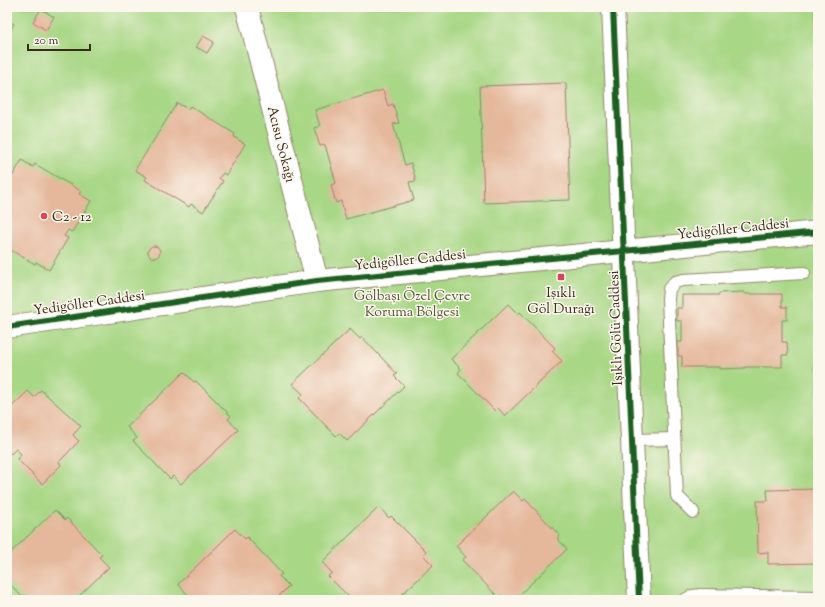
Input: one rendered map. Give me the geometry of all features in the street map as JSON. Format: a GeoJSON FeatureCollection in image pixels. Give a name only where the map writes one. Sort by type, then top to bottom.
{"type":"FeatureCollection","features":[{"type":"Feature","properties":{"kind":"street","name":"Acısu Sokağı"},"geometry":{"type":"LineString","coordinates":[[247,7],[317,281]]}},
{"type":"Feature","properties":{"kind":"street","name":"Işıklı Gölü Caddesi"},"geometry":{"type":"LineString","coordinates":[[613,7],[639,600]]}},
{"type":"Feature","properties":{"kind":"street","name":"Yedigöller Caddesi"},"geometry":{"type":"LineString","coordinates":[[7,327],[317,281],[818,232]]}},
{"type":"Feature","properties":{"kind":"lane"},"geometry":{"type":"LineString","coordinates":[[693,512],[677,496],[668,299],[669,289],[674,282],[683,280],[804,273]]}},
{"type":"Feature","properties":{"kind":"lane"},"geometry":{"type":"LineString","coordinates":[[632,440],[674,439]]}},
{"type":"Feature","properties":{"kind":"lane"},"geometry":{"type":"LineString","coordinates":[[685,600],[692,596],[701,595],[818,597]]}},
{"type":"Feature","properties":{"kind":"green space","name":"Gölbaşı Özel Çevre Koruma Bölgesi"},"geometry":{"type":"Polygon","coordinates":[[[7,7],[818,7],[818,600],[7,600],[7,7]]]}},
{"type":"Feature","properties":{"kind":"building"},"geometry":{"type":"Polygon","coordinates":[[[41,9],[54,17],[46,30],[33,22],[41,9]]]}},
{"type":"Feature","properties":{"kind":"building"},"geometry":{"type":"Polygon","coordinates":[[[7,20],[14,24],[7,36],[7,20]]]}},
{"type":"Feature","properties":{"kind":"building"},"geometry":{"type":"Polygon","coordinates":[[[203,36],[214,42],[207,53],[196,47],[203,36]]]}},
{"type":"Feature","properties":{"kind":"building"},"geometry":{"type":"Polygon","coordinates":[[[566,83],[570,200],[484,203],[480,86],[566,83]]]}},
{"type":"Feature","properties":{"kind":"building"},"geometry":{"type":"Polygon","coordinates":[[[383,90],[388,106],[393,104],[399,123],[393,124],[405,165],[411,163],[416,181],[409,182],[414,200],[346,219],[341,201],[336,203],[331,185],[336,183],[325,145],[320,146],[314,128],[320,126],[315,110],[383,90]]]}},
{"type":"Feature","properties":{"kind":"building"},"geometry":{"type":"Polygon","coordinates":[[[177,103],[188,109],[190,106],[235,134],[234,137],[245,144],[226,175],[223,173],[219,178],[223,181],[203,212],[191,204],[189,207],[145,180],[147,177],[135,170],[177,103]]]}},
{"type":"Feature","properties":{"kind":"building","name":"C2 - 12"},"geometry":{"type":"Polygon","coordinates":[[[22,160],[33,167],[35,164],[81,191],[79,194],[91,201],[72,232],[68,230],[64,236],[68,238],[49,270],[7,248],[7,185],[22,160]]]}},
{"type":"Feature","properties":{"kind":"building"},"geometry":{"type":"Polygon","coordinates":[[[154,246],[158,248],[160,252],[158,256],[154,258],[150,256],[148,252],[150,248],[154,246]]]}},
{"type":"Feature","properties":{"kind":"building"},"geometry":{"type":"Polygon","coordinates":[[[744,292],[744,294],[782,294],[782,307],[787,307],[787,320],[782,320],[782,342],[787,342],[788,355],[782,355],[782,367],[720,369],[720,367],[682,367],[682,356],[678,356],[678,342],[682,342],[682,321],[677,321],[677,308],[682,308],[682,295],[719,295],[719,293],[744,292]]]}},
{"type":"Feature","properties":{"kind":"building"},"geometry":{"type":"Polygon","coordinates":[[[508,304],[518,314],[520,312],[555,348],[552,351],[562,361],[505,416],[498,408],[495,411],[458,373],[461,369],[451,359],[508,304]]]}},
{"type":"Feature","properties":{"kind":"building"},"geometry":{"type":"Polygon","coordinates":[[[350,329],[360,339],[362,337],[397,374],[394,376],[404,386],[347,441],[339,433],[336,436],[299,398],[303,394],[292,384],[350,329]]]}},
{"type":"Feature","properties":{"kind":"building"},"geometry":{"type":"Polygon","coordinates":[[[184,372],[194,382],[196,381],[231,416],[228,419],[238,430],[181,484],[173,476],[170,479],[133,441],[137,438],[127,427],[184,372]]]}},
{"type":"Feature","properties":{"kind":"building"},"geometry":{"type":"Polygon","coordinates":[[[41,390],[81,426],[73,435],[79,441],[59,462],[61,465],[42,484],[17,459],[21,454],[16,449],[11,454],[7,450],[7,411],[28,391],[34,397],[41,390]]]}},
{"type":"Feature","properties":{"kind":"building"},"geometry":{"type":"Polygon","coordinates":[[[818,489],[818,563],[768,564],[768,552],[758,553],[757,501],[768,501],[767,490],[818,489]]]}},
{"type":"Feature","properties":{"kind":"building"},"geometry":{"type":"Polygon","coordinates":[[[513,491],[523,501],[525,499],[560,536],[557,538],[567,549],[514,600],[507,600],[502,595],[499,598],[462,560],[466,557],[456,546],[513,491]]]}},
{"type":"Feature","properties":{"kind":"building"},"geometry":{"type":"Polygon","coordinates":[[[379,507],[389,518],[391,516],[426,551],[423,555],[433,565],[396,600],[352,600],[328,576],[332,573],[322,562],[379,507]]]}},
{"type":"Feature","properties":{"kind":"building"},"geometry":{"type":"Polygon","coordinates":[[[55,510],[65,520],[67,518],[102,555],[99,557],[109,567],[75,600],[25,600],[7,581],[7,556],[55,510]]]}},
{"type":"Feature","properties":{"kind":"building"},"geometry":{"type":"Polygon","coordinates":[[[235,529],[245,539],[247,537],[282,574],[279,576],[289,586],[275,600],[186,600],[184,598],[188,595],[178,584],[235,529]]]}},
{"type":"Feature","properties":{"kind":"cycle path"},"geometry":{"type":"LineString","coordinates":[[613,7],[639,600]]}},
{"type":"Feature","properties":{"kind":"cycle path"},"geometry":{"type":"LineString","coordinates":[[7,327],[317,281],[818,232]]}},
{"type":"Feature","properties":{"kind":"place","name":"C2 - 12"},"geometry":{"type":"Point","coordinates":[44,216]}},
{"type":"Feature","properties":{"kind":"place","name":"Işıklı Göl Durağı"},"geometry":{"type":"Point","coordinates":[561,277]}}]}
